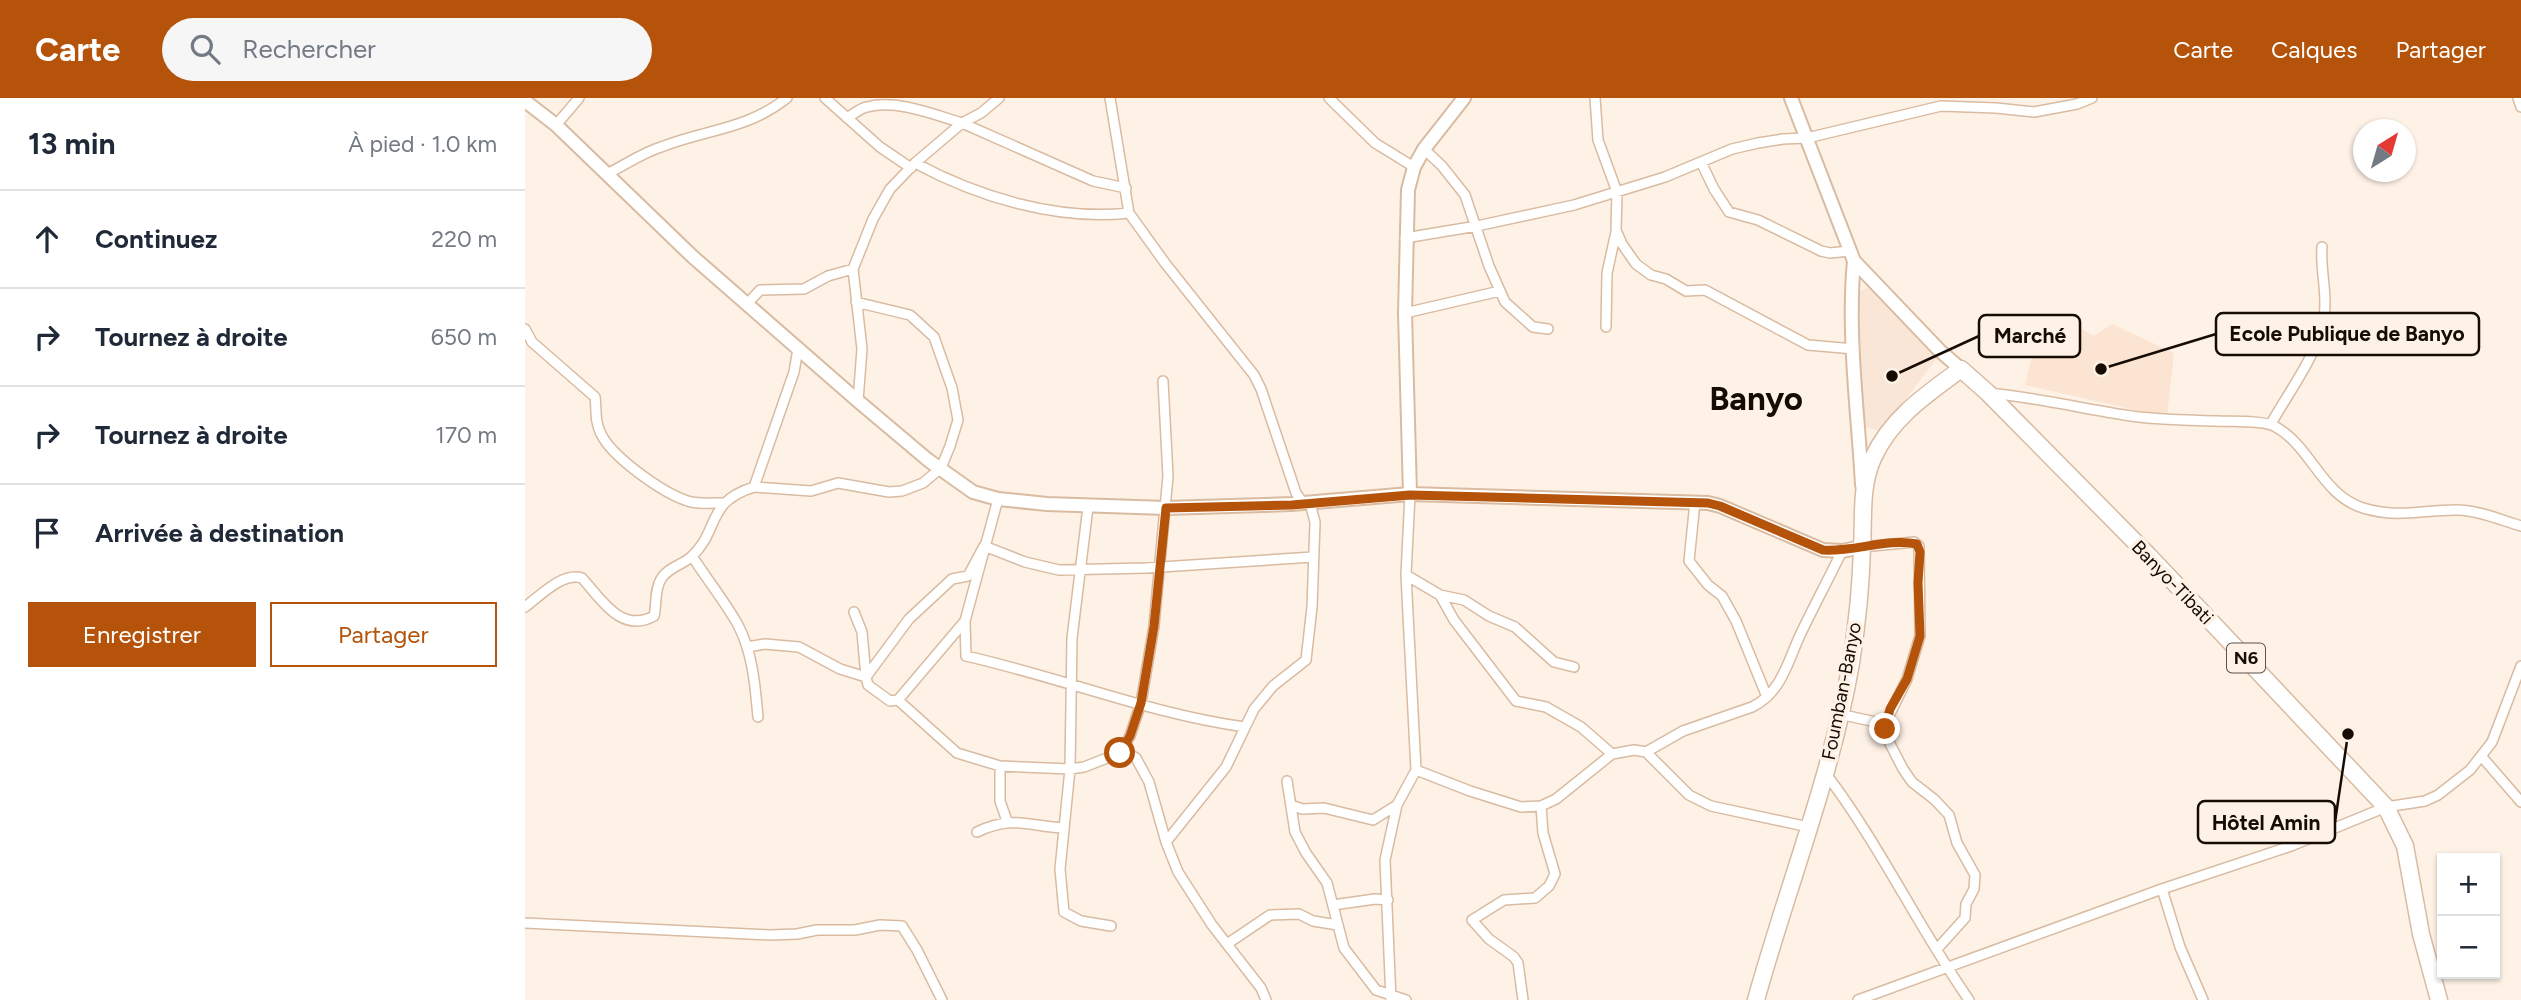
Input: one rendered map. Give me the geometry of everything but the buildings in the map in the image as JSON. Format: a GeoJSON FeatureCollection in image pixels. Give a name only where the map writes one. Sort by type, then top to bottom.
{"type":"FeatureCollection","features":[{"type":"Feature","properties":{"kind":"highway","name":"Banyo-Tibati"},"geometry":{"type":"LineString","coordinates":[[1961,369],[2149,556],[2386,807],[2405,846],[2421,934],[2439,1000]]}},
{"type":"Feature","properties":{"kind":"highway","name":"Foumban-Banyo"},"geometry":{"type":"LineString","coordinates":[[1756,1000],[1825,772],[1839,714],[1854,641],[1862,547],[1863,497],[1872,460],[1891,427],[1920,399],[1961,369]]}},
{"type":"Feature","properties":{"kind":"street"},"geometry":{"type":"LineString","coordinates":[[556,125],[579,98]]}},
{"type":"Feature","properties":{"kind":"street"},"geometry":{"type":"LineString","coordinates":[[607,174],[660,147],[754,119],[787,98]]}},
{"type":"Feature","properties":{"kind":"street"},"geometry":{"type":"LineString","coordinates":[[825,98],[880,147],[949,181],[1037,208],[1093,215],[1129,213]]}},
{"type":"Feature","properties":{"kind":"street"},"geometry":{"type":"LineString","coordinates":[[857,401],[862,349],[853,269],[883,199],[913,165],[963,123],[999,98]]}},
{"type":"Feature","properties":{"kind":"street"},"geometry":{"type":"LineString","coordinates":[[1110,98],[1129,213],[1254,375],[1296,493],[1307,503],[1315,522],[1312,607],[1306,660],[1273,686],[1254,709],[1227,767],[1166,842]]}},
{"type":"Feature","properties":{"kind":"street"},"geometry":{"type":"LineString","coordinates":[[1329,98],[1375,143],[1414,167]]}},
{"type":"Feature","properties":{"kind":"street"},"geometry":{"type":"LineString","coordinates":[[1391,998],[1385,860],[1397,805],[1416,770],[1406,575],[1410,495],[1405,313],[1408,190],[1414,167],[1424,149],[1464,98]]}},
{"type":"Feature","properties":{"kind":"street"},"geometry":{"type":"LineString","coordinates":[[1595,98],[1598,140],[1617,192],[1616,230],[1607,274],[1606,327]]}},
{"type":"Feature","properties":{"kind":"street"},"geometry":{"type":"LineString","coordinates":[[1791,98],[1852,256],[1854,349],[1863,497]]}},
{"type":"Feature","properties":{"kind":"street"},"geometry":{"type":"LineString","coordinates":[[1405,238],[1574,205],[1665,177],[1733,149],[1783,139],[1807,138],[1941,106],[1997,103],[2034,112],[2077,104],[2092,98]]}},
{"type":"Feature","properties":{"kind":"street"},"geometry":{"type":"LineString","coordinates":[[2518,98],[2521,107]]}},
{"type":"Feature","properties":{"kind":"street"},"geometry":{"type":"LineString","coordinates":[[525,102],[556,125],[694,257],[857,401],[928,460],[968,489],[998,499],[1088,507],[1166,508],[1307,503],[1410,495],[1695,502],[1720,506],[1823,550],[1842,551],[1914,542],[1919,546],[1920,636],[1907,679],[1885,724],[1886,736],[1912,782],[1949,815],[1957,843],[1975,875],[1974,889],[1966,904],[1965,918],[1937,949]]}},
{"type":"Feature","properties":{"kind":"street"},"geometry":{"type":"LineString","coordinates":[[848,118],[866,107],[909,109],[963,123],[1093,180],[1126,188]]}},
{"type":"Feature","properties":{"kind":"street"},"geometry":{"type":"LineString","coordinates":[[1424,149],[1459,187],[1477,226],[1481,246],[1505,302],[1526,323],[1541,330],[1548,329]]}},
{"type":"Feature","properties":{"kind":"street"},"geometry":{"type":"LineString","coordinates":[[1701,162],[1726,209],[1733,214],[1758,220],[1821,251],[1852,256],[1940,351],[1961,369]]}},
{"type":"Feature","properties":{"kind":"street"},"geometry":{"type":"LineString","coordinates":[[1616,230],[1636,264],[1651,275],[1666,279],[1686,291],[1705,290],[1808,345],[1854,349]]}},
{"type":"Feature","properties":{"kind":"street"},"geometry":{"type":"LineString","coordinates":[[2271,424],[2319,337],[2325,305],[2320,266],[2322,247]]}},
{"type":"Feature","properties":{"kind":"street"},"geometry":{"type":"LineString","coordinates":[[747,304],[760,290],[804,289],[828,276],[853,269]]}},
{"type":"Feature","properties":{"kind":"street"},"geometry":{"type":"LineString","coordinates":[[1405,313],[1500,290]]}},
{"type":"Feature","properties":{"kind":"street"},"geometry":{"type":"LineString","coordinates":[[525,330],[532,342],[594,397],[594,413],[601,435],[618,455],[656,484],[681,498],[693,502],[723,503],[754,487],[811,491],[838,483],[889,492],[902,491],[923,483],[941,468],[958,420],[952,388],[934,337],[910,315],[856,302]]}},
{"type":"Feature","properties":{"kind":"street"},"geometry":{"type":"LineString","coordinates":[[754,487],[790,384],[798,349]]}},
{"type":"Feature","properties":{"kind":"street"},"geometry":{"type":"LineString","coordinates":[[1120,753],[1130,736],[1141,703],[1154,626],[1168,476],[1163,381]]}},
{"type":"Feature","properties":{"kind":"street"},"geometry":{"type":"LineString","coordinates":[[1988,393],[2158,419],[2271,424],[2290,436],[2332,488],[2349,502],[2361,507],[2402,514],[2458,510],[2475,512],[2521,526]]}},
{"type":"Feature","properties":{"kind":"street"},"geometry":{"type":"LineString","coordinates":[[998,499],[965,621],[966,656],[1207,722],[1245,727]]}},
{"type":"Feature","properties":{"kind":"street"},"geometry":{"type":"LineString","coordinates":[[1695,502],[1689,561],[1708,585],[1722,596],[1767,697]]}},
{"type":"Feature","properties":{"kind":"street"},"geometry":{"type":"LineString","coordinates":[[525,607],[561,581],[576,576],[582,578],[621,619],[638,622],[654,616],[656,592],[661,577],[692,556],[699,548],[723,503]]}},
{"type":"Feature","properties":{"kind":"street"},"geometry":{"type":"LineString","coordinates":[[1088,507],[1072,638],[1070,769],[1060,887],[1064,912],[1081,921],[1111,926]]}},
{"type":"Feature","properties":{"kind":"street"},"geometry":{"type":"LineString","coordinates":[[984,546],[1044,568],[1081,570],[1313,557]]}},
{"type":"Feature","properties":{"kind":"street"},"geometry":{"type":"LineString","coordinates":[[866,677],[909,619],[952,579],[968,576],[984,546]]}},
{"type":"Feature","properties":{"kind":"street"},"geometry":{"type":"LineString","coordinates":[[1646,752],[1683,731],[1740,713],[1762,702],[1774,690],[1842,551]]}},
{"type":"Feature","properties":{"kind":"street"},"geometry":{"type":"LineString","coordinates":[[692,556],[738,625],[753,671],[758,717]]}},
{"type":"Feature","properties":{"kind":"street"},"geometry":{"type":"LineString","coordinates":[[1406,575],[1440,595],[1464,600],[1489,616],[1515,627],[1555,662],[1574,667]]}},
{"type":"Feature","properties":{"kind":"street"},"geometry":{"type":"LineString","coordinates":[[1440,595],[1454,620],[1516,701],[1546,707],[1581,727],[1612,754]]}},
{"type":"Feature","properties":{"kind":"street"},"geometry":{"type":"LineString","coordinates":[[854,612],[862,632],[868,685],[890,701],[898,701],[957,752],[1000,766],[1070,769],[1084,767],[1120,753],[1129,754],[1139,761],[1149,782],[1166,842],[1178,872],[1261,988],[1266,1000]]}},
{"type":"Feature","properties":{"kind":"street"},"geometry":{"type":"LineString","coordinates":[[898,701],[965,621]]}},
{"type":"Feature","properties":{"kind":"street"},"geometry":{"type":"LineString","coordinates":[[747,647],[765,644],[799,647],[840,669],[866,677]]}},
{"type":"Feature","properties":{"kind":"street"},"geometry":{"type":"LineString","coordinates":[[1858,1000],[2162,889],[2291,846],[2386,807],[2425,801],[2438,795],[2482,757],[2492,742],[2521,666]]}},
{"type":"Feature","properties":{"kind":"street"},"geometry":{"type":"LineString","coordinates":[[1839,714],[1885,724]]}},
{"type":"Feature","properties":{"kind":"street"},"geometry":{"type":"LineString","coordinates":[[1416,770],[1521,807],[1541,806],[1556,799],[1612,754],[1634,750],[1646,752],[1696,800],[1711,806],[1809,827]]}},
{"type":"Feature","properties":{"kind":"street"},"geometry":{"type":"LineString","coordinates":[[2482,757],[2521,802]]}},
{"type":"Feature","properties":{"kind":"street"},"geometry":{"type":"LineString","coordinates":[[1000,766],[1000,801],[1007,821]]}},
{"type":"Feature","properties":{"kind":"street"},"geometry":{"type":"LineString","coordinates":[[1825,772],[1855,813],[1969,1000]]}},
{"type":"Feature","properties":{"kind":"street"},"geometry":{"type":"LineString","coordinates":[[1287,781],[1295,832],[1327,883],[1344,948],[1376,990],[1391,998],[1406,1000]]}},
{"type":"Feature","properties":{"kind":"street"},"geometry":{"type":"LineString","coordinates":[[1291,805],[1302,810],[1324,808],[1373,820],[1397,805]]}},
{"type":"Feature","properties":{"kind":"street"},"geometry":{"type":"LineString","coordinates":[[1523,1000],[1518,963],[1489,939],[1472,920],[1504,900],[1535,898],[1554,879],[1555,869],[1543,833],[1541,806]]}},
{"type":"Feature","properties":{"kind":"street"},"geometry":{"type":"LineString","coordinates":[[977,832],[1007,821],[1064,828]]}},
{"type":"Feature","properties":{"kind":"street"},"geometry":{"type":"LineString","coordinates":[[2162,889],[2180,947],[2203,1000]]}},
{"type":"Feature","properties":{"kind":"street"},"geometry":{"type":"LineString","coordinates":[[1333,905],[1388,900]]}},
{"type":"Feature","properties":{"kind":"street"},"geometry":{"type":"LineString","coordinates":[[1227,944],[1270,915],[1299,914],[1313,922],[1338,925]]}},
{"type":"Feature","properties":{"kind":"street"},"geometry":{"type":"LineString","coordinates":[[525,923],[770,935],[817,930],[855,930],[880,925],[902,926],[942,1000]]}},
{"type":"Feature","properties":{"kind":"shaded area"},"geometry":{"type":"Polygon","coordinates":[[[1869,287],[1938,357],[1881,432],[1864,426],[1858,292],[1869,287]]]}},
{"type":"Feature","properties":{"kind":"shaded area"},"geometry":{"type":"Polygon","coordinates":[[[2066,320],[2094,336],[2112,324],[2174,353],[2167,417],[2025,385],[2037,336],[2066,320]]]}},
{"type":"Feature","properties":{"kind":"place","name":"Ecole Publique de Banyo"},"geometry":{"type":"Point","coordinates":[2101,369]}},
{"type":"Feature","properties":{"kind":"place","name":"Marché"},"geometry":{"type":"Point","coordinates":[1892,376]}},
{"type":"Feature","properties":{"kind":"place","name":"Hôtel Amin"},"geometry":{"type":"Point","coordinates":[2348,734]}},
{"type":"Feature","properties":{"kind":"district","name":"Banyo"},"geometry":{"type":"Point","coordinates":[1756,398]}},
{"type":"Feature","properties":{"kind":"route"},"geometry":{"type":"LineString","coordinates":[[1120,753],[1130,736],[1141,703],[1154,626],[1166,508],[1292,505],[1410,495],[1708,503],[1823,550],[1842,551],[1914,542],[1919,546],[1920,552],[1920,636],[1907,679],[1890,709],[1885,729]]}}]}
